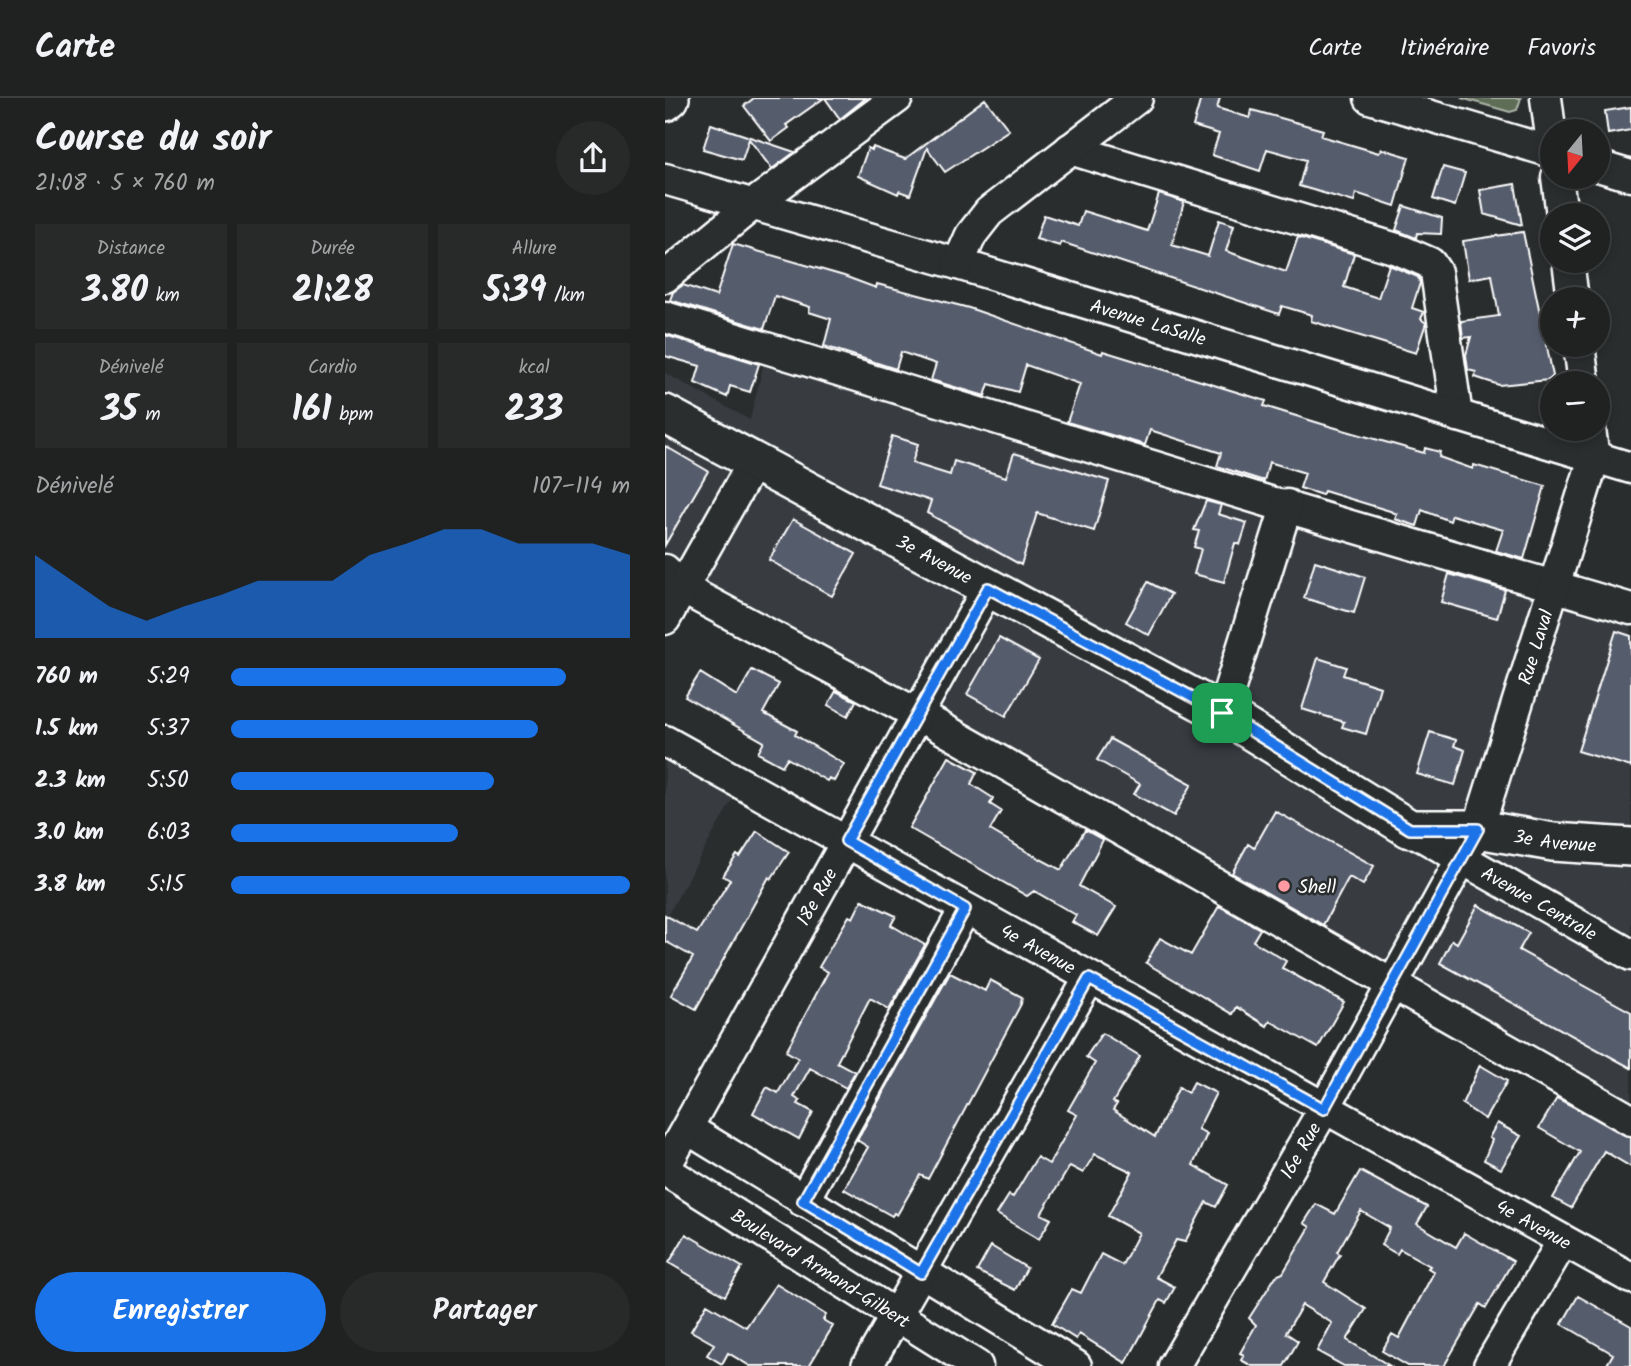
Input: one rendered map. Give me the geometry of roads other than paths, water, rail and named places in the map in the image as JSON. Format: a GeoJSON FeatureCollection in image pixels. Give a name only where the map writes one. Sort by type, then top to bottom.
{"type":"FeatureCollection","features":[{"type":"Feature","properties":{"kind":"main road"},"geometry":{"type":"LineString","coordinates":[[665,102],[670,98]]}},
{"type":"Feature","properties":{"kind":"main road","name":"3e Avenue"},"geometry":{"type":"LineString","coordinates":[[665,414],[1222,713],[1410,829],[1470,844],[1553,842],[1631,847]]}},
{"type":"Feature","properties":{"kind":"street"},"geometry":{"type":"LineString","coordinates":[[665,277],[751,206],[897,98]]}},
{"type":"Feature","properties":{"kind":"street"},"geometry":{"type":"LineString","coordinates":[[958,264],[971,235],[989,212],[1137,98]]}},
{"type":"Feature","properties":{"kind":"street"},"geometry":{"type":"LineString","coordinates":[[1370,98],[1540,148]]}},
{"type":"Feature","properties":{"kind":"street"},"geometry":{"type":"LineString","coordinates":[[1546,98],[1549,119]]}},
{"type":"Feature","properties":{"kind":"street"},"geometry":{"type":"LineString","coordinates":[[1070,149],[1400,250],[1430,263],[1436,272],[1457,416]]}},
{"type":"Feature","properties":{"kind":"street"},"geometry":{"type":"LineString","coordinates":[[1610,170],[1631,176]]}},
{"type":"Feature","properties":{"kind":"street","name":"Avenue LaSalle"},"geometry":{"type":"LineString","coordinates":[[665,179],[958,264],[1631,468]]}},
{"type":"Feature","properties":{"kind":"street"},"geometry":{"type":"LineString","coordinates":[[665,317],[1631,608]]}},
{"type":"Feature","properties":{"kind":"street","name":"Rue Laval"},"geometry":{"type":"LineString","coordinates":[[1470,844],[1556,586],[1594,458],[1592,441]]}},
{"type":"Feature","properties":{"kind":"street"},"geometry":{"type":"LineString","coordinates":[[665,619],[673,579],[753,463]]}},
{"type":"Feature","properties":{"kind":"street"},"geometry":{"type":"LineString","coordinates":[[1222,713],[1287,506]]}},
{"type":"Feature","properties":{"kind":"street"},"geometry":{"type":"LineString","coordinates":[[673,579],[917,714],[1392,987],[1631,1120]]}},
{"type":"Feature","properties":{"kind":"street","name":"18e Rue"},"geometry":{"type":"LineString","coordinates":[[665,1169],[988,588]]}},
{"type":"Feature","properties":{"kind":"street","name":"4e Avenue"},"geometry":{"type":"LineString","coordinates":[[665,741],[1631,1278]]}},
{"type":"Feature","properties":{"kind":"street","name":"Avenue Centrale"},"geometry":{"type":"LineString","coordinates":[[1470,844],[1631,955]]}},
{"type":"Feature","properties":{"kind":"street","name":"16e Rue"},"geometry":{"type":"LineString","coordinates":[[1174,1366],[1324,1109],[1470,844]]}},
{"type":"Feature","properties":{"kind":"street"},"geometry":{"type":"LineString","coordinates":[[803,1201],[965,909]]}},
{"type":"Feature","properties":{"kind":"street"},"geometry":{"type":"LineString","coordinates":[[867,1366],[1089,979]]}},
{"type":"Feature","properties":{"kind":"street"},"geometry":{"type":"LineString","coordinates":[[688,1129],[1076,1366]]}},
{"type":"Feature","properties":{"kind":"street","name":"Boulevard Armand-Gilbert"},"geometry":{"type":"LineString","coordinates":[[665,1169],[977,1366]]}},
{"type":"Feature","properties":{"kind":"street"},"geometry":{"type":"LineString","coordinates":[[1489,1366],[1563,1241]]}},
{"type":"Feature","properties":{"kind":"place","name":"Shell"},"geometry":{"type":"Point","coordinates":[1284,886]}}]}
